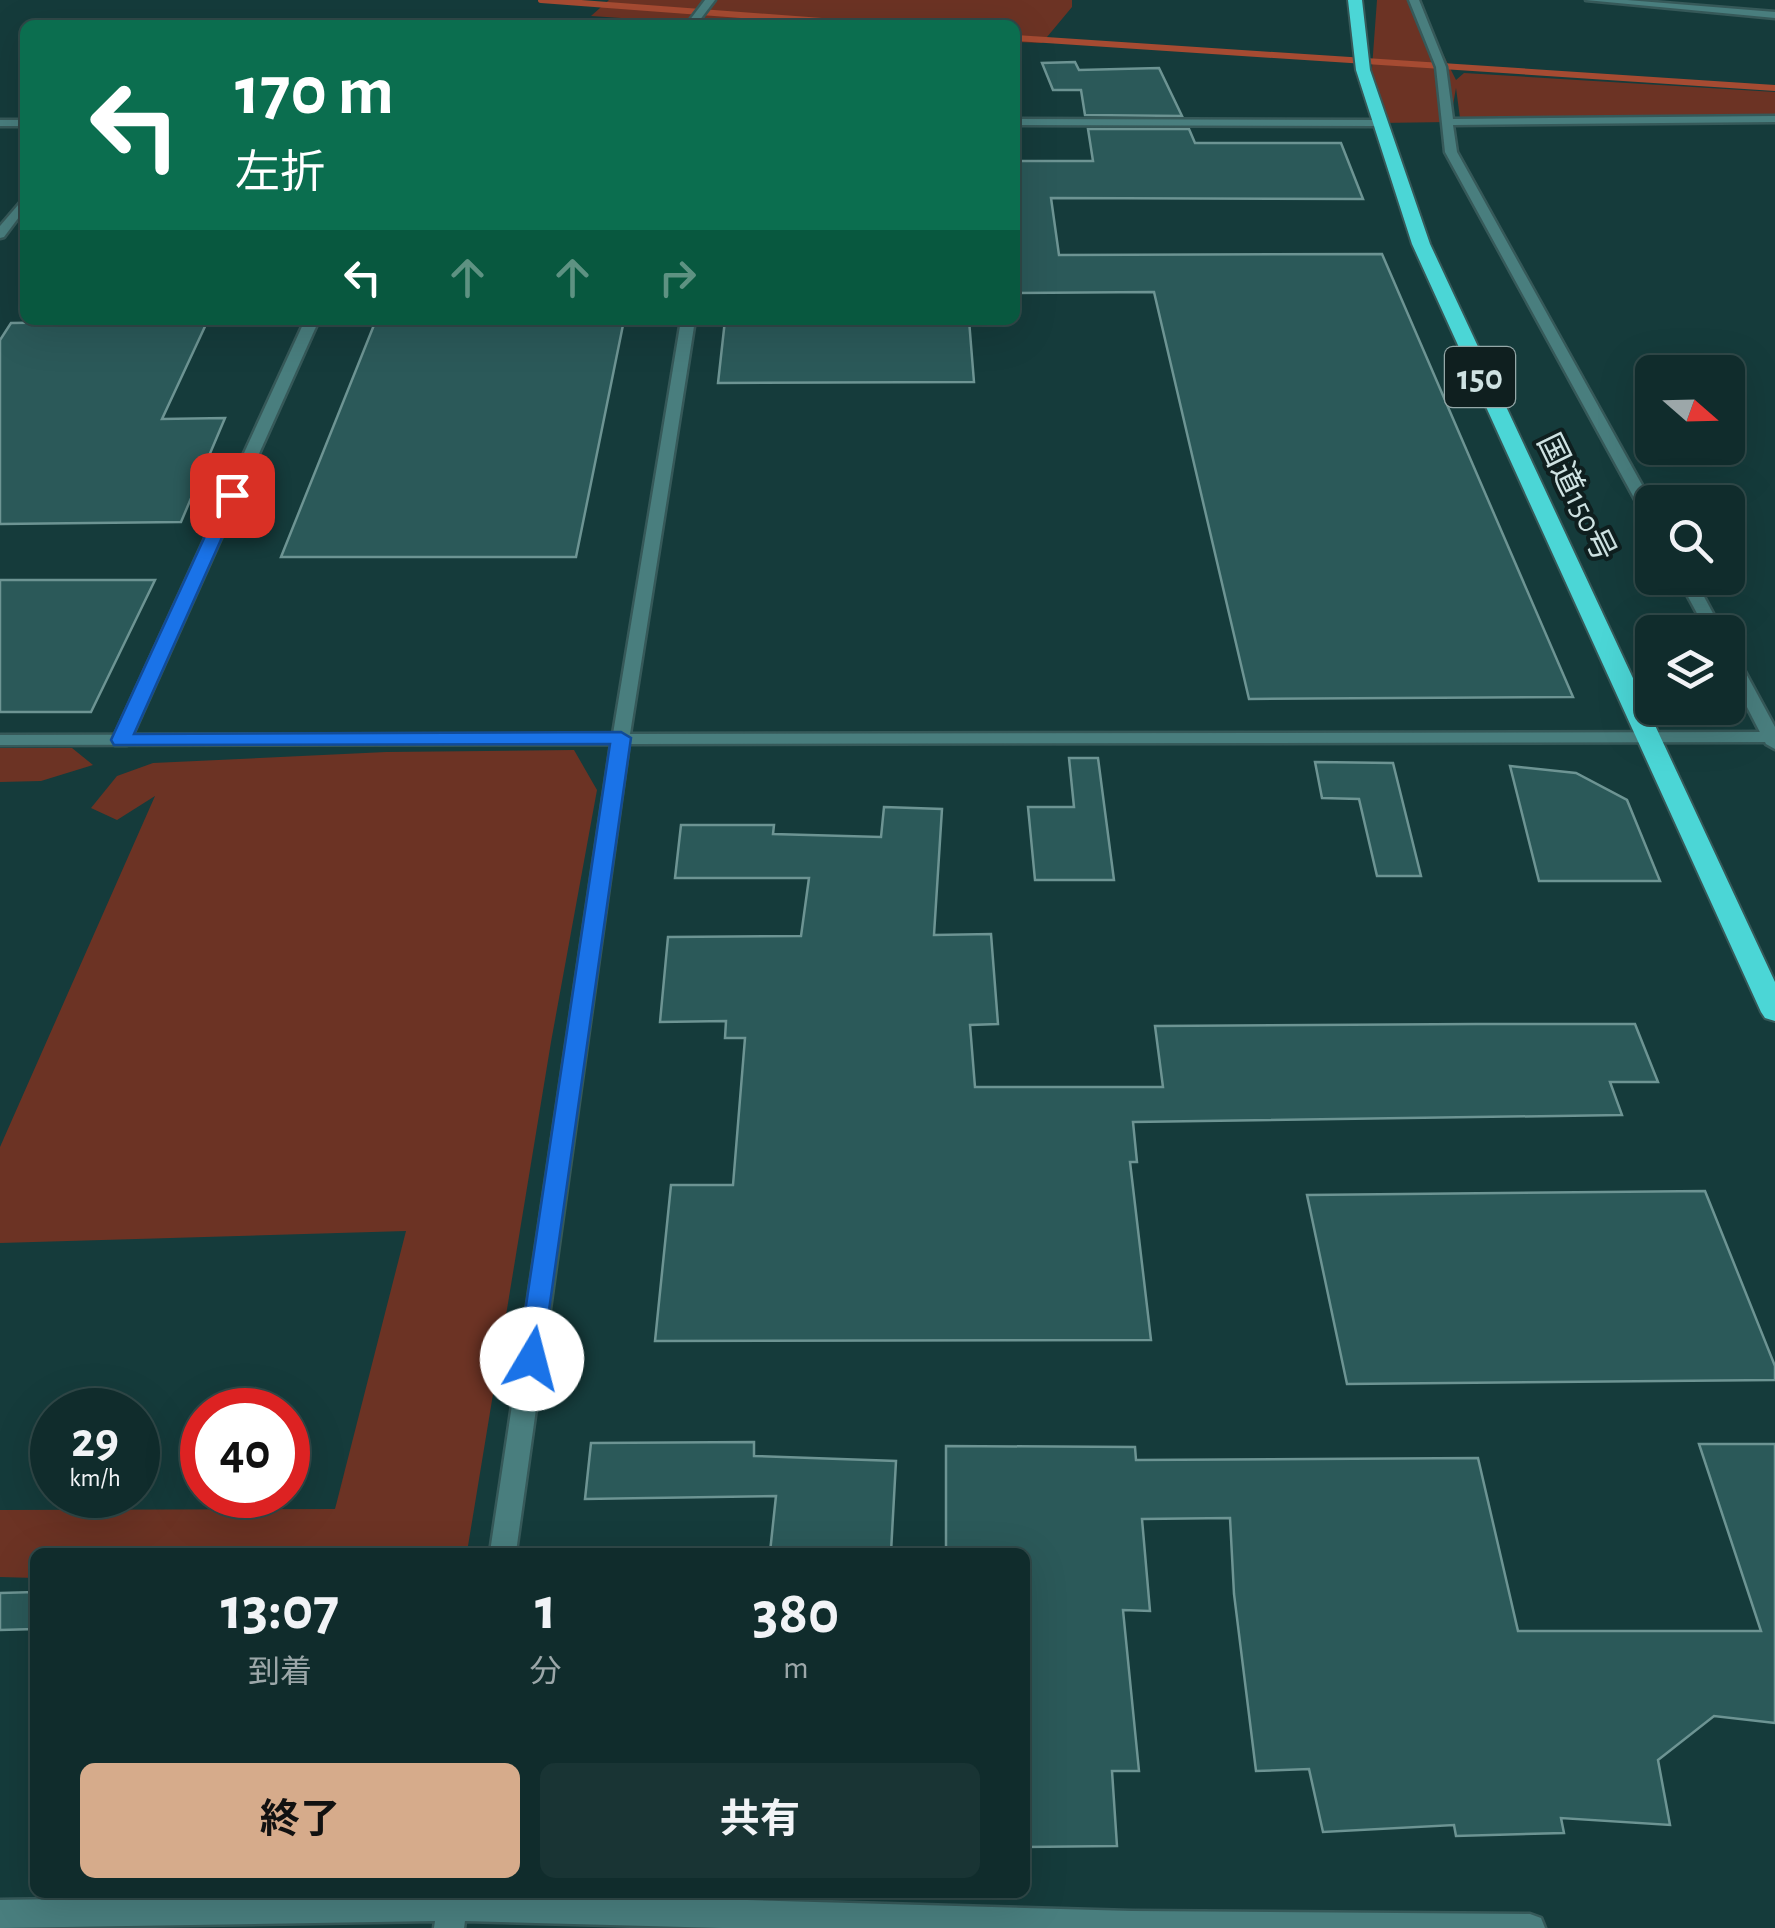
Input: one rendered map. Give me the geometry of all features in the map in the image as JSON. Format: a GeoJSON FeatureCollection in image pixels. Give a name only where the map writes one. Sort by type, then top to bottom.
{"type":"FeatureCollection","features":[{"type":"Feature","properties":{"kind":"highway","name":"国道150号"},"geometry":{"type":"LineString","coordinates":[[1355,0],[1363,70],[1421,244],[1775,1012]]}},
{"type":"Feature","properties":{"kind":"street"},"geometry":{"type":"LineString","coordinates":[[695,20],[710,0]]}},
{"type":"Feature","properties":{"kind":"street"},"geometry":{"type":"LineString","coordinates":[[1414,0],[1441,67],[1452,152],[1635,485]]}},
{"type":"Feature","properties":{"kind":"street"},"geometry":{"type":"LineString","coordinates":[[1591,0],[1775,15]]}},
{"type":"Feature","properties":{"kind":"street"},"geometry":{"type":"LineString","coordinates":[[1450,122],[1775,119]]}},
{"type":"Feature","properties":{"kind":"street"},"geometry":{"type":"LineString","coordinates":[[1020,122],[1379,123]]}},
{"type":"Feature","properties":{"kind":"street"},"geometry":{"type":"LineString","coordinates":[[0,234],[20,207]]}},
{"type":"Feature","properties":{"kind":"street"},"geometry":{"type":"LineString","coordinates":[[121,740],[310,325]]}},
{"type":"Feature","properties":{"kind":"street"},"geometry":{"type":"LineString","coordinates":[[504,1548],[621,738],[687,325]]}},
{"type":"Feature","properties":{"kind":"street"},"geometry":{"type":"LineString","coordinates":[[0,740],[1774,740],[1745,686]]}},
{"type":"Feature","properties":{"kind":"street"},"geometry":{"type":"LineString","coordinates":[[0,1914],[452,1909],[1132,1925],[1530,1928]]}},
{"type":"Feature","properties":{"kind":"shaded area"},"geometry":{"type":"Polygon","coordinates":[[[609,0],[1072,0],[1072,7],[1042,43],[1020,42],[1020,20],[651,20],[591,16],[609,0]]]}},
{"type":"Feature","properties":{"kind":"shaded area"},"geometry":{"type":"Polygon","coordinates":[[[1377,0],[1416,0],[1456,80],[1464,73],[1775,92],[1775,117],[1460,118],[1456,88],[1450,122],[1379,123],[1370,95],[1377,0]]]}},
{"type":"Feature","properties":{"kind":"shaded area"},"geometry":{"type":"Polygon","coordinates":[[[0,748],[72,748],[93,765],[41,781],[0,782],[0,748]]]}},
{"type":"Feature","properties":{"kind":"shaded area"},"geometry":{"type":"Polygon","coordinates":[[[574,750],[597,790],[468,1548],[30,1548],[30,1578],[0,1577],[0,1510],[30,1510],[30,1518],[160,1518],[160,1510],[180,1509],[180,1518],[310,1518],[310,1509],[335,1509],[406,1231],[0,1243],[0,1147],[155,796],[117,820],[91,808],[117,776],[153,763],[386,752],[574,750]]]}},
{"type":"Feature","properties":{"kind":"building"},"geometry":{"type":"Polygon","coordinates":[[[1075,62],[1079,70],[1159,68],[1182,116],[1085,115],[1081,90],[1053,90],[1042,63],[1075,62]]]}},
{"type":"Feature","properties":{"kind":"building"},"geometry":{"type":"Polygon","coordinates":[[[1088,129],[1189,129],[1195,143],[1341,143],[1363,199],[1051,198],[1059,255],[1382,254],[1573,697],[1249,699],[1154,292],[1020,293],[1020,161],[1093,161],[1088,129]]]}},
{"type":"Feature","properties":{"kind":"building"},"geometry":{"type":"Polygon","coordinates":[[[11,323],[206,325],[162,419],[225,418],[181,522],[0,524],[0,340],[11,323]]]}},
{"type":"Feature","properties":{"kind":"building"},"geometry":{"type":"Polygon","coordinates":[[[374,325],[623,325],[576,557],[281,557],[374,325]]]}},
{"type":"Feature","properties":{"kind":"building"},"geometry":{"type":"Polygon","coordinates":[[[724,325],[969,325],[974,382],[718,383],[724,325]]]}},
{"type":"Feature","properties":{"kind":"building"},"geometry":{"type":"Polygon","coordinates":[[[0,580],[155,580],[91,712],[0,712],[0,580]]]}},
{"type":"Feature","properties":{"kind":"building"},"geometry":{"type":"Polygon","coordinates":[[[1069,758],[1098,758],[1114,880],[1035,880],[1028,807],[1074,807],[1069,758]]]}},
{"type":"Feature","properties":{"kind":"building"},"geometry":{"type":"Polygon","coordinates":[[[1315,762],[1393,763],[1421,876],[1377,876],[1359,799],[1322,798],[1315,762]]]}},
{"type":"Feature","properties":{"kind":"building"},"geometry":{"type":"Polygon","coordinates":[[[1510,766],[1576,773],[1627,800],[1660,881],[1539,881],[1510,766]]]}},
{"type":"Feature","properties":{"kind":"building"},"geometry":{"type":"Polygon","coordinates":[[[884,807],[942,809],[934,935],[991,934],[998,1024],[970,1025],[975,1087],[1163,1087],[1155,1026],[1635,1024],[1658,1082],[1610,1082],[1622,1115],[1133,1122],[1137,1162],[1130,1162],[1151,1340],[655,1341],[671,1185],[733,1185],[745,1038],[725,1038],[726,1021],[660,1022],[668,937],[801,936],[809,878],[675,878],[681,825],[774,825],[773,834],[881,837],[884,807]]]}},
{"type":"Feature","properties":{"kind":"building"},"geometry":{"type":"Polygon","coordinates":[[[1705,1191],[1775,1366],[1775,1380],[1347,1384],[1307,1195],[1705,1191]]]}},
{"type":"Feature","properties":{"kind":"building"},"geometry":{"type":"Polygon","coordinates":[[[754,1442],[754,1456],[896,1461],[891,1548],[770,1548],[776,1496],[585,1499],[591,1443],[754,1442]]]}},
{"type":"Feature","properties":{"kind":"building"},"geometry":{"type":"Polygon","coordinates":[[[1699,1444],[1775,1444],[1775,1723],[1714,1716],[1658,1760],[1670,1825],[1561,1818],[1564,1833],[1456,1836],[1454,1825],[1323,1832],[1309,1769],[1256,1771],[1234,1594],[1230,1518],[1142,1519],[1150,1611],[1123,1610],[1139,1771],[1112,1771],[1117,1846],[1030,1847],[1030,1548],[946,1548],[946,1446],[1135,1447],[1136,1460],[1478,1458],[1518,1631],[1761,1631],[1699,1444]]]}},
{"type":"Feature","properties":{"kind":"building"},"geometry":{"type":"Polygon","coordinates":[[[30,1592],[30,1629],[0,1630],[0,1593],[30,1592]]]}},
{"type":"Feature","properties":{"kind":"waterway"},"geometry":{"type":"LineString","coordinates":[[541,0],[808,20]]}},
{"type":"Feature","properties":{"kind":"waterway"},"geometry":{"type":"LineString","coordinates":[[1020,38],[1775,88]]}},
{"type":"Feature","properties":{"kind":"route"},"geometry":{"type":"LineString","coordinates":[[232,495],[121,740],[621,738],[532,1359]]}}]}
